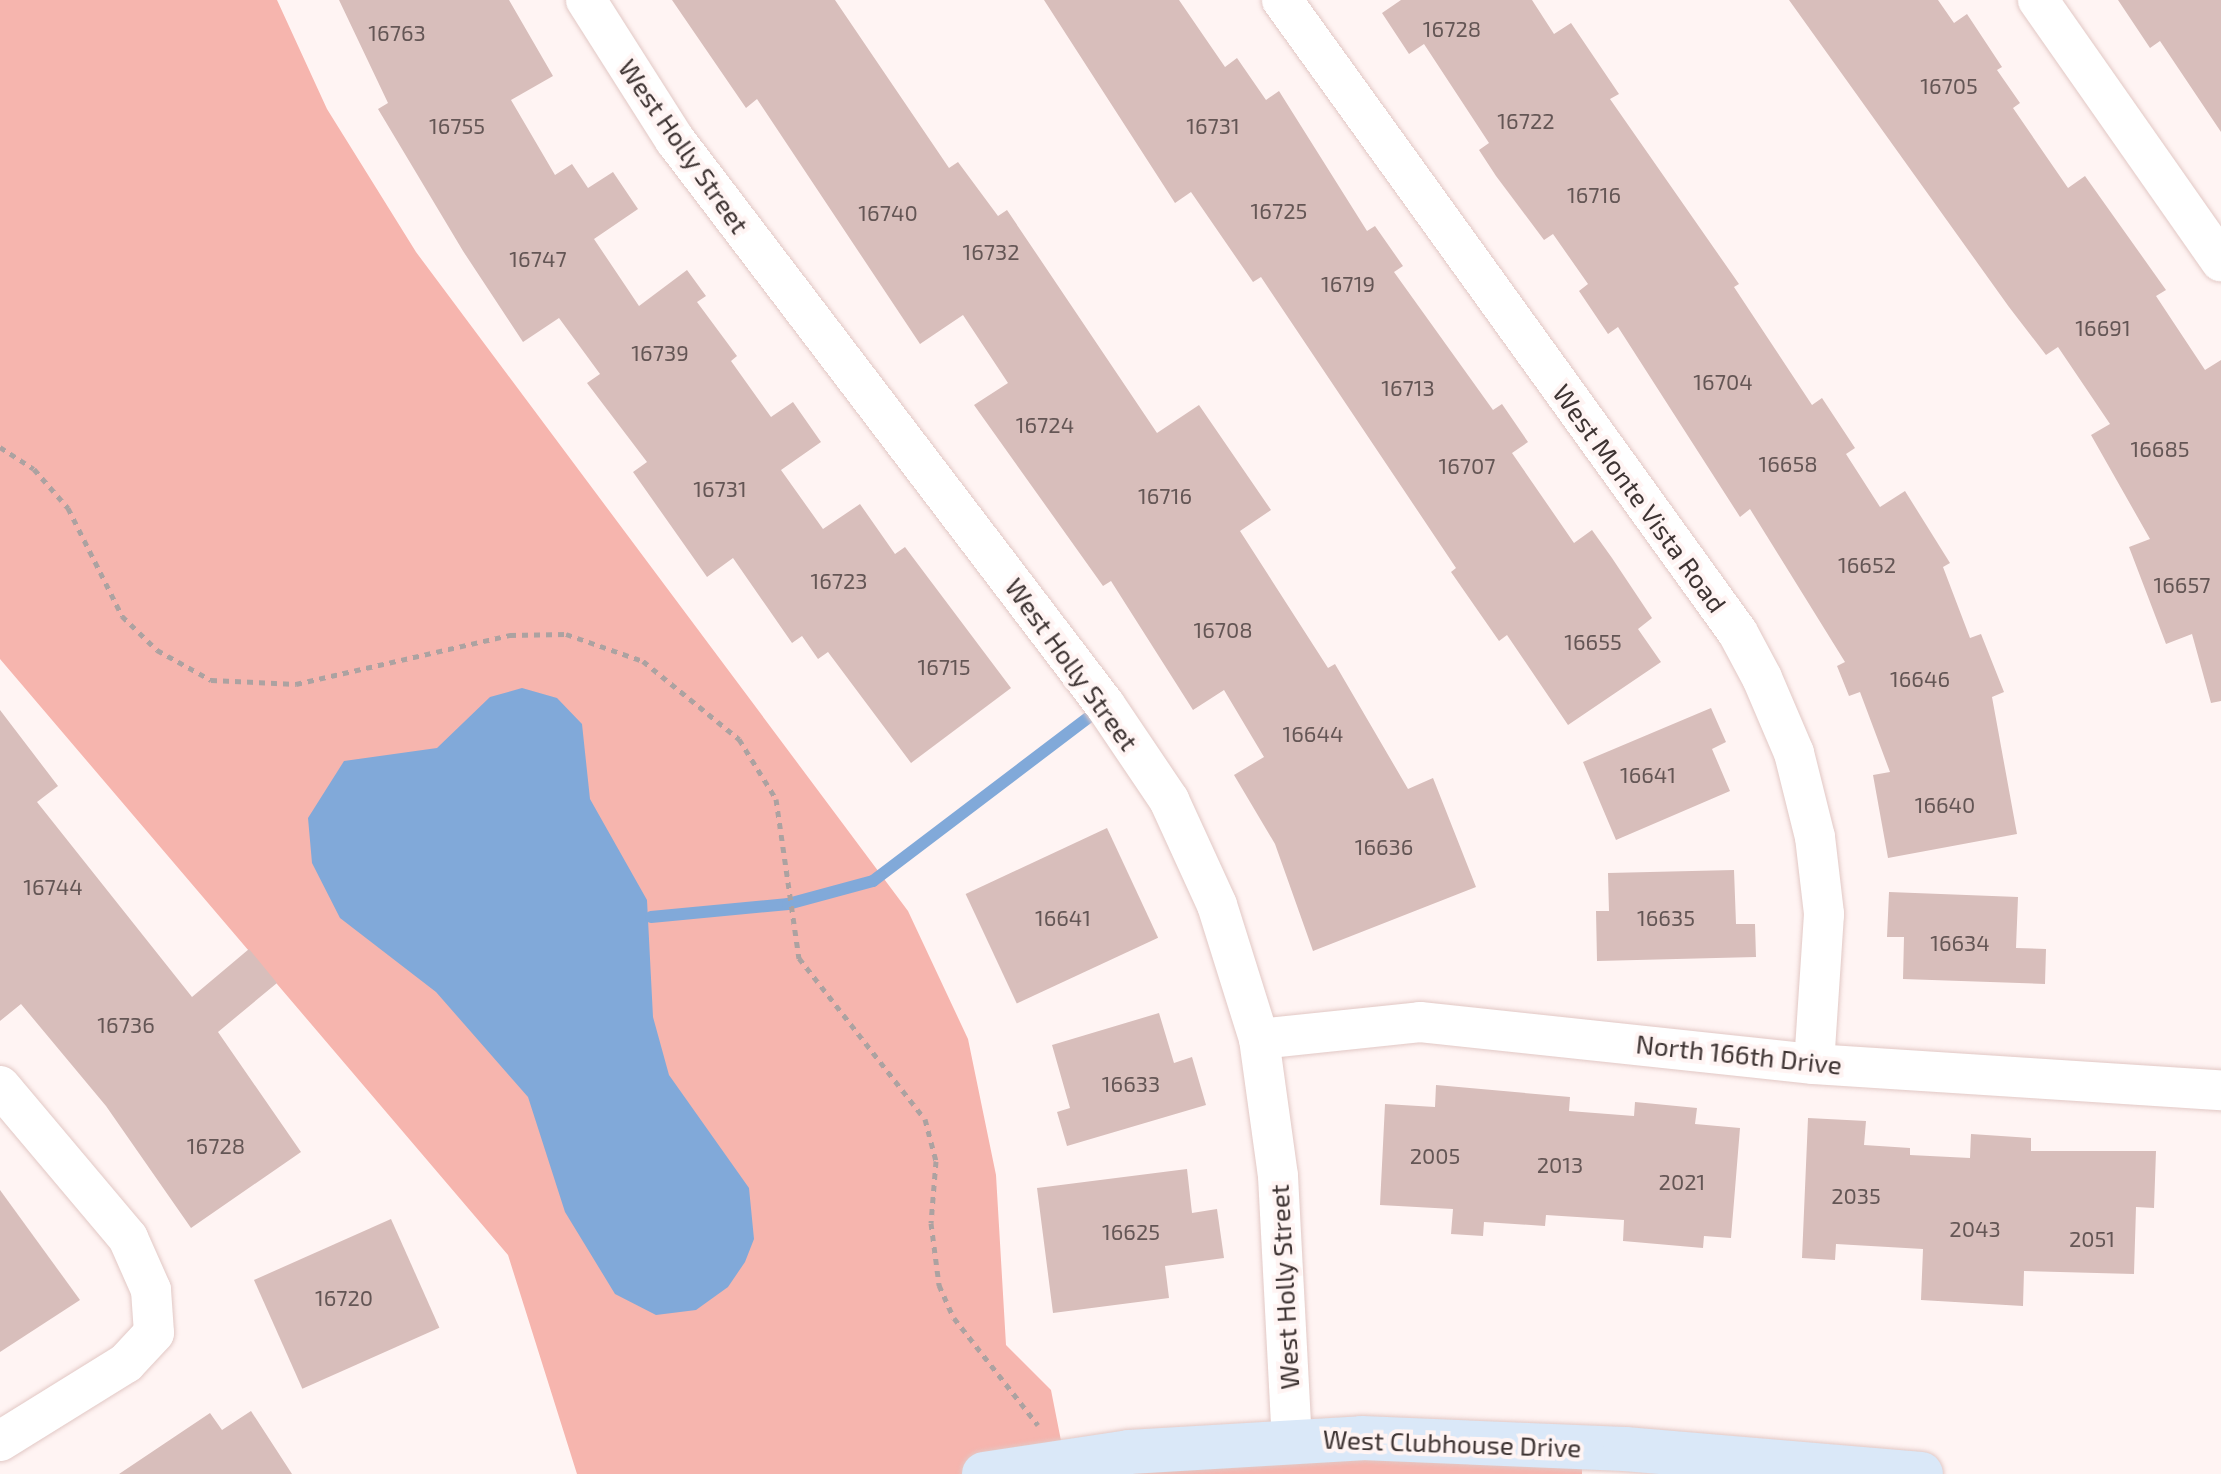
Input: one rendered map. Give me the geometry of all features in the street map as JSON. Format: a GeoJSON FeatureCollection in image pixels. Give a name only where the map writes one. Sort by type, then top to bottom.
{"type":"FeatureCollection","features":[{"type":"Feature","properties":{"kind":"street","name":"West Holly Street"},"geometry":{"type":"LineString","coordinates":[[586,0],[675,140],[1096,692],[1169,800],[1217,905],[1259,1039],[1278,1176],[1292,1439]]}},
{"type":"Feature","properties":{"kind":"street","name":"West Monte Vista Road"},"geometry":{"type":"LineString","coordinates":[[1282,0],[1738,633],[1762,678],[1794,753],[1815,837],[1824,914],[1814,1064]]}},
{"type":"Feature","properties":{"kind":"street"},"geometry":{"type":"LineString","coordinates":[[2038,0],[2221,261]]}},
{"type":"Feature","properties":{"kind":"street","name":"North 166th Drive"},"geometry":{"type":"LineString","coordinates":[[1259,1039],[1420,1022],[1814,1064],[2221,1090]]}},
{"type":"Feature","properties":{"kind":"street"},"geometry":{"type":"LineString","coordinates":[[0,1086],[128,1238],[151,1290],[154,1333],[126,1363],[0,1441]]}},
{"type":"Feature","properties":{"kind":"street","name":"West Clubhouse Drive"},"geometry":{"type":"LineString","coordinates":[[984,1474],[1292,1439],[1611,1448],[1921,1474]]}},
{"type":"Feature","properties":{"kind":"path"},"geometry":{"type":"LineString","coordinates":[[0,447],[34,469],[68,508],[122,616],[179,665],[211,680],[296,684],[510,635],[566,634],[643,661],[739,739],[776,799],[799,958],[925,1119],[936,1161],[931,1223],[939,1285],[954,1318],[1040,1430]]}},
{"type":"Feature","properties":{"kind":"shaded area"},"geometry":{"type":"Polygon","coordinates":[[[0,0],[277,0],[327,109],[416,252],[908,911],[968,1039],[996,1175],[1006,1345],[1051,1390],[1065,1461],[1582,1446],[1582,1474],[577,1474],[508,1255],[0,659],[0,0]]]}},
{"type":"Feature","properties":{"kind":"water"},"geometry":{"type":"Polygon","coordinates":[[[522,688],[557,698],[582,724],[590,799],[647,900],[653,1017],[669,1075],[749,1188],[754,1239],[745,1262],[728,1287],[696,1310],[656,1315],[615,1294],[565,1212],[528,1097],[436,992],[340,918],[312,863],[308,818],[344,761],[437,748],[490,697],[522,688]]]}},
{"type":"Feature","properties":{"kind":"building"},"geometry":{"type":"Polygon","coordinates":[[[339,0],[509,0],[553,76],[511,100],[555,175],[572,164],[588,188],[613,172],[638,209],[594,239],[639,306],[687,270],[706,296],[697,302],[737,356],[731,361],[771,417],[793,402],[821,442],[781,470],[823,529],[860,504],[895,554],[905,547],[1011,688],[911,763],[828,652],[818,659],[802,636],[792,643],[733,558],[707,577],[633,472],[647,462],[587,383],[600,374],[559,318],[523,342],[463,251],[378,109],[388,103],[339,0]]]}},
{"type":"Feature","properties":{"kind":"building"},"geometry":{"type":"Polygon","coordinates":[[[672,0],[835,0],[949,168],[958,162],[998,216],[1007,210],[1157,433],[1199,405],[1271,510],[1240,531],[1328,668],[1335,664],[1408,789],[1433,778],[1476,887],[1313,951],[1275,844],[1234,775],[1264,757],[1224,690],[1193,710],[1111,581],[1103,586],[974,405],[1008,383],[963,315],[920,344],[757,99],[746,108],[672,0]]]}},
{"type":"Feature","properties":{"kind":"building"},"geometry":{"type":"Polygon","coordinates":[[[1044,0],[1179,0],[1225,67],[1237,58],[1266,100],[1279,91],[1367,231],[1375,226],[1403,266],[1394,272],[1493,410],[1502,404],[1528,442],[1512,453],[1574,543],[1592,530],[1612,558],[1652,618],[1638,629],[1661,662],[1568,725],[1507,635],[1499,641],[1451,572],[1456,568],[1261,277],[1253,282],[1191,192],[1175,203],[1044,0]]]}},
{"type":"Feature","properties":{"kind":"building"},"geometry":{"type":"Polygon","coordinates":[[[1401,0],[1532,0],[1554,34],[1571,23],[1619,94],[1610,99],[1739,284],[1734,287],[1812,405],[1822,398],[1855,448],[1846,454],[1880,507],[1905,491],[1950,563],[1943,567],[1970,638],[1981,634],[2004,692],[1992,697],[2017,834],[1888,858],[1873,775],[1890,772],[1860,692],[1849,696],[1837,666],[1845,662],[1750,509],[1740,517],[1618,327],[1608,334],[1579,291],[1588,284],[1553,234],[1544,240],[1496,176],[1479,150],[1489,143],[1424,44],[1409,54],[1382,13],[1401,0]]]}},
{"type":"Feature","properties":{"kind":"building"},"geometry":{"type":"Polygon","coordinates":[[[1789,0],[1938,0],[1954,23],[1967,14],[2002,67],[1997,70],[2020,103],[2013,108],[2068,188],[2085,176],[2166,290],[2156,296],[2205,370],[2221,360],[2221,701],[2211,703],[2192,634],[2166,644],[2129,547],[2150,539],[2091,435],[2110,424],[2058,347],[2046,355],[2009,307],[1789,0]]]}},
{"type":"Feature","properties":{"kind":"building"},"geometry":{"type":"Polygon","coordinates":[[[2118,0],[2221,0],[2221,132],[2160,41],[2150,48],[2118,0]]]}},
{"type":"Feature","properties":{"kind":"building"},"geometry":{"type":"Polygon","coordinates":[[[1711,708],[1726,742],[1712,749],[1730,791],[1616,840],[1583,762],[1711,708]]]}},
{"type":"Feature","properties":{"kind":"building"},"geometry":{"type":"Polygon","coordinates":[[[0,710],[58,786],[37,802],[192,997],[249,949],[277,983],[218,1032],[301,1152],[191,1228],[106,1106],[21,1004],[0,1021],[0,710]]]}},
{"type":"Feature","properties":{"kind":"building"},"geometry":{"type":"Polygon","coordinates":[[[1107,828],[1158,938],[1017,1004],[966,894],[1107,828]]]}},
{"type":"Feature","properties":{"kind":"building"},"geometry":{"type":"Polygon","coordinates":[[[1734,870],[1736,924],[1755,924],[1756,957],[1597,961],[1596,911],[1609,911],[1608,873],[1734,870]]]}},
{"type":"Feature","properties":{"kind":"building"},"geometry":{"type":"Polygon","coordinates":[[[1889,892],[2018,897],[2016,948],[2046,949],[2045,984],[1903,979],[1904,937],[1887,937],[1889,892]]]}},
{"type":"Feature","properties":{"kind":"building"},"geometry":{"type":"Polygon","coordinates":[[[1159,1013],[1174,1063],[1192,1057],[1206,1105],[1067,1146],[1057,1112],[1070,1108],[1052,1045],[1159,1013]]]}},
{"type":"Feature","properties":{"kind":"building"},"geometry":{"type":"Polygon","coordinates":[[[1436,1085],[1570,1097],[1569,1111],[1634,1116],[1635,1102],[1697,1108],[1695,1124],[1740,1128],[1731,1238],[1704,1236],[1703,1248],[1623,1241],[1624,1220],[1546,1215],[1545,1226],[1484,1222],[1483,1236],[1451,1234],[1453,1209],[1380,1205],[1385,1104],[1435,1107],[1436,1085]]]}},
{"type":"Feature","properties":{"kind":"building"},"geometry":{"type":"Polygon","coordinates":[[[1808,1118],[1866,1121],[1864,1145],[1910,1148],[1910,1155],[1970,1158],[1971,1134],[2031,1138],[2031,1151],[2156,1151],[2154,1208],[2136,1207],[2134,1274],[2024,1271],[2023,1306],[1921,1300],[1923,1249],[1836,1244],[1835,1260],[1802,1258],[1808,1118]]]}},
{"type":"Feature","properties":{"kind":"building"},"geometry":{"type":"Polygon","coordinates":[[[1187,1169],[1192,1213],[1217,1209],[1224,1258],[1165,1266],[1169,1298],[1053,1313],[1037,1188],[1187,1169]]]}},
{"type":"Feature","properties":{"kind":"building"},"geometry":{"type":"Polygon","coordinates":[[[0,1190],[80,1300],[0,1352],[0,1190]]]}},
{"type":"Feature","properties":{"kind":"building"},"geometry":{"type":"Polygon","coordinates":[[[391,1219],[439,1328],[302,1389],[254,1280],[391,1219]]]}},
{"type":"Feature","properties":{"kind":"building"},"geometry":{"type":"Polygon","coordinates":[[[251,1411],[292,1474],[119,1474],[210,1413],[222,1430],[251,1411]]]}},
{"type":"Feature","properties":{"kind":"waterway"},"geometry":{"type":"LineString","coordinates":[[651,917],[788,904],[873,881],[1100,709]]}}]}
